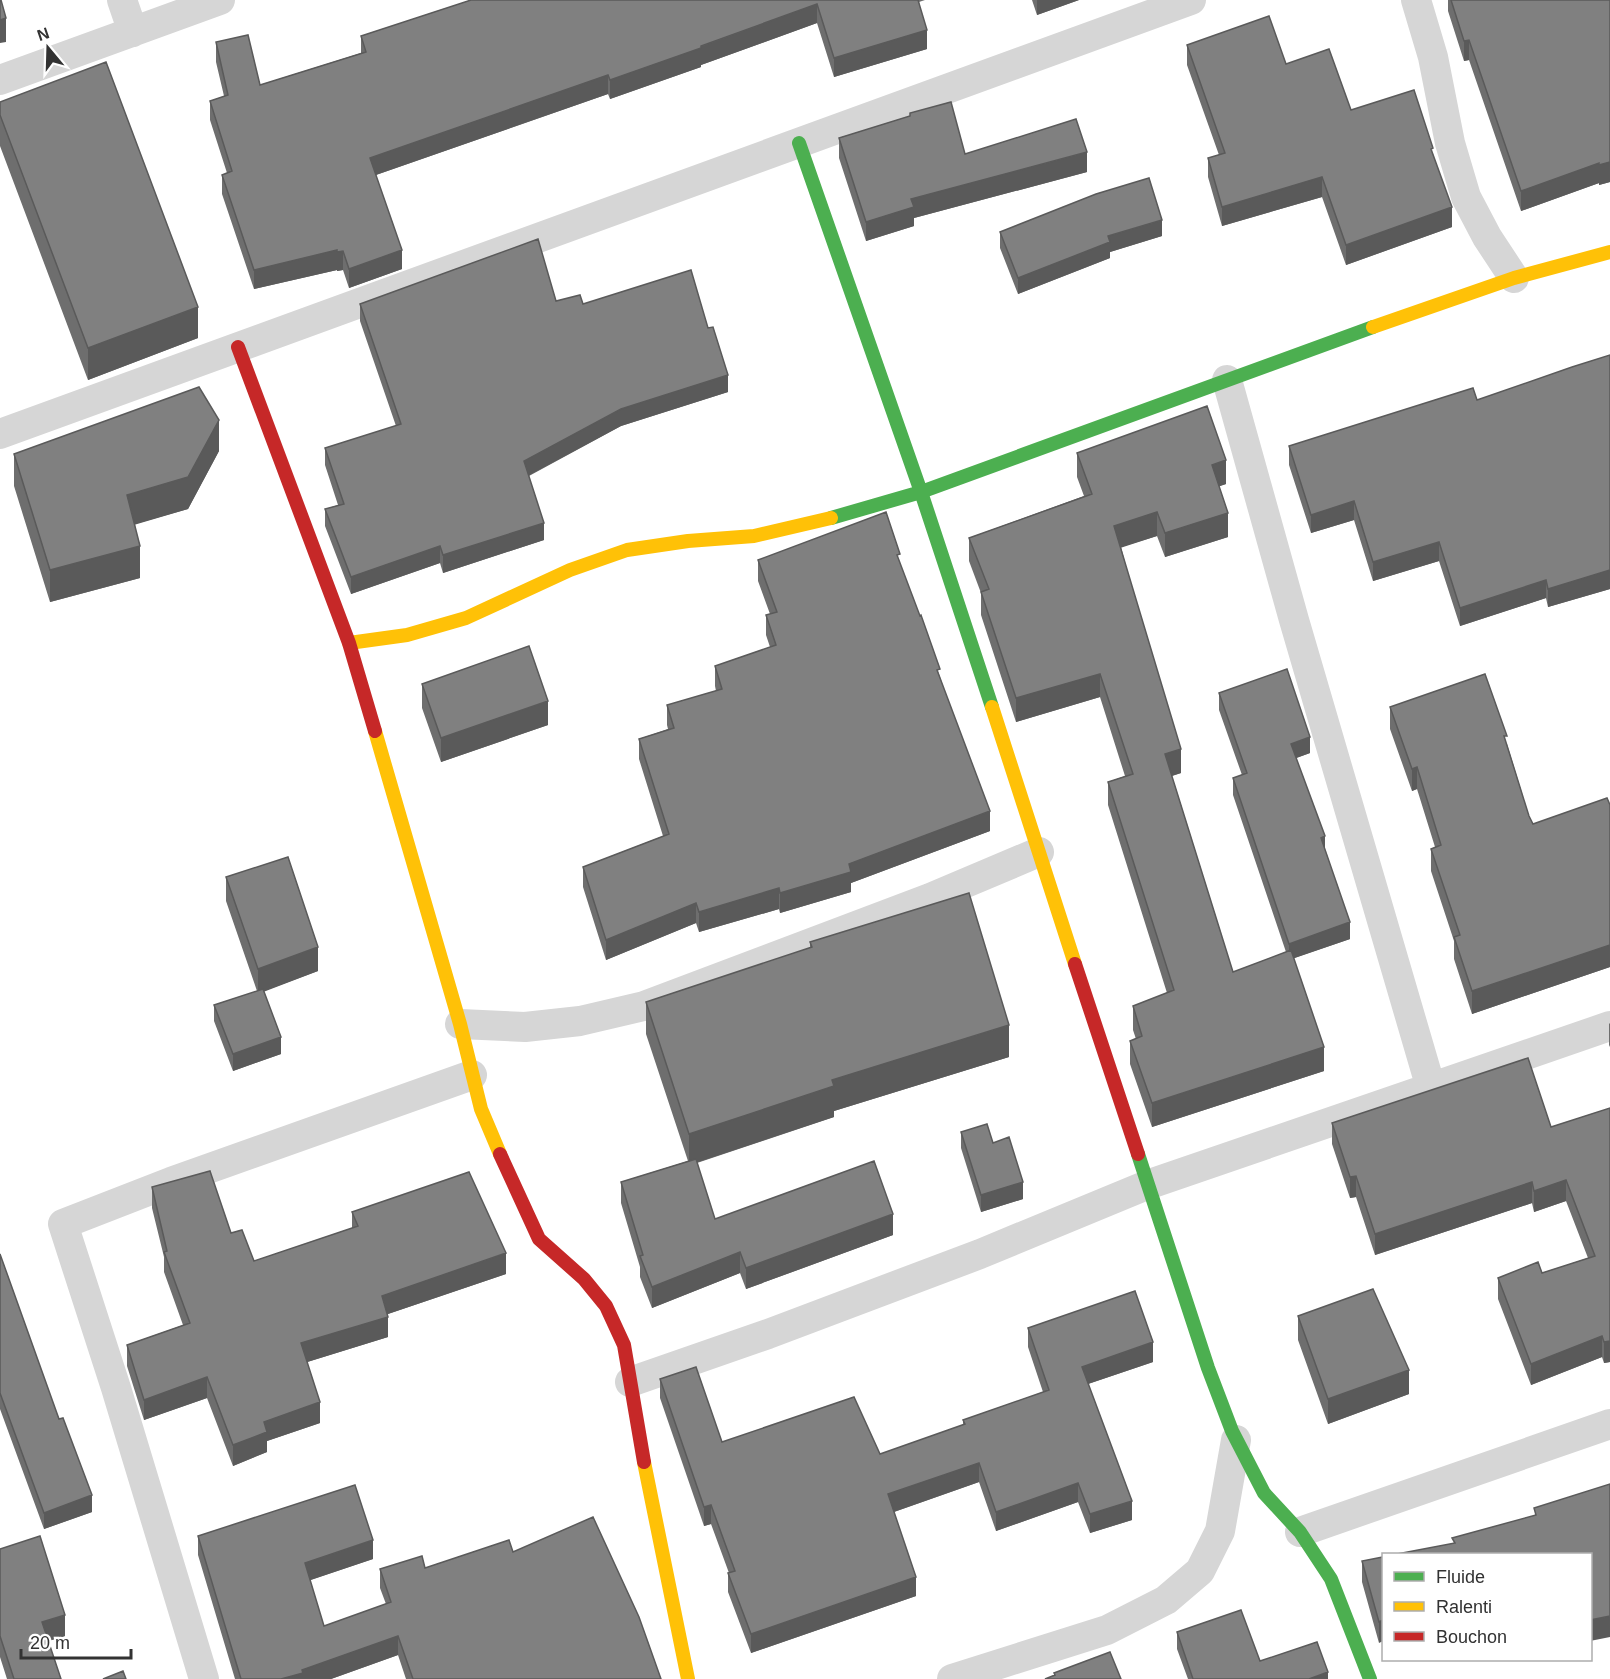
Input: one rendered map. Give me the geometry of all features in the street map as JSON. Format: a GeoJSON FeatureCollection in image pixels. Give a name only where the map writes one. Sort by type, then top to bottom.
{"type":"FeatureCollection","features":[{"type":"Feature","properties":{"kind":"street"},"geometry":{"type":"LineString","coordinates":[[122,0],[133,32]]}},
{"type":"Feature","properties":{"kind":"street"},"geometry":{"type":"LineString","coordinates":[[0,80],[220,0]]}},
{"type":"Feature","properties":{"kind":"street"},"geometry":{"type":"LineString","coordinates":[[0,434],[1191,0]]}},
{"type":"Feature","properties":{"kind":"street"},"geometry":{"type":"LineString","coordinates":[[1416,0],[1433,57],[1450,143],[1466,197],[1487,237],[1514,278]]}},
{"type":"Feature","properties":{"kind":"street"},"geometry":{"type":"LineString","coordinates":[[799,143],[921,492],[1208,1368],[1236,1440],[1264,1493],[1300,1532],[1331,1579],[1370,1679]]}},
{"type":"Feature","properties":{"kind":"street"},"geometry":{"type":"LineString","coordinates":[[349,643],[407,635],[466,618],[570,570],[627,550],[688,541],[754,536],[832,518],[921,492],[1514,278],[1610,252]]}},
{"type":"Feature","properties":{"kind":"street"},"geometry":{"type":"LineString","coordinates":[[238,347],[349,643],[460,1024],[481,1109],[539,1239],[584,1279],[606,1306],[624,1345],[652,1506],[688,1679]]}},
{"type":"Feature","properties":{"kind":"street"},"geometry":{"type":"LineString","coordinates":[[1227,380],[1294,620],[1431,1088]]}},
{"type":"Feature","properties":{"kind":"street"},"geometry":{"type":"LineString","coordinates":[[460,1024],[525,1028],[580,1021],[644,1006],[930,898],[1039,852]]}},
{"type":"Feature","properties":{"kind":"street"},"geometry":{"type":"LineString","coordinates":[[630,1382],[768,1334],[980,1254],[1148,1185],[1610,1026]]}},
{"type":"Feature","properties":{"kind":"street"},"geometry":{"type":"LineString","coordinates":[[204,1679],[116,1388],[63,1224],[171,1182],[472,1075]]}},
{"type":"Feature","properties":{"kind":"street"},"geometry":{"type":"LineString","coordinates":[[1300,1532],[1610,1424]]}},
{"type":"Feature","properties":{"kind":"street"},"geometry":{"type":"LineString","coordinates":[[952,1679],[1107,1630],[1166,1600],[1200,1571],[1220,1531],[1236,1440]]}},
{"type":"Feature","properties":{"kind":"building"},"geometry":{"type":"Polygon","coordinates":[[[0,0],[6,18],[0,20],[0,0]]]}},
{"type":"Feature","properties":{"kind":"building"},"geometry":{"type":"Polygon","coordinates":[[[471,0],[918,0],[927,30],[834,58],[817,4],[610,80],[608,75],[370,158],[402,250],[349,269],[343,251],[337,252],[337,250],[254,270],[222,175],[232,171],[210,101],[228,95],[216,42],[248,35],[260,85],[366,52],[361,36],[471,0]]]}},
{"type":"Feature","properties":{"kind":"building"},"geometry":{"type":"Polygon","coordinates":[[[1451,0],[1610,0],[1610,162],[1599,165],[1599,163],[1521,191],[1469,40],[1464,41],[1451,0]]]}},
{"type":"Feature","properties":{"kind":"building"},"geometry":{"type":"Polygon","coordinates":[[[1269,16],[1286,64],[1329,49],[1351,110],[1414,90],[1433,148],[1431,149],[1452,207],[1346,245],[1322,177],[1222,207],[1208,158],[1225,153],[1187,45],[1269,16]]]}},
{"type":"Feature","properties":{"kind":"building"},"geometry":{"type":"Polygon","coordinates":[[[106,62],[198,307],[88,348],[0,115],[0,102],[106,62]]]}},
{"type":"Feature","properties":{"kind":"building"},"geometry":{"type":"Polygon","coordinates":[[[951,102],[965,154],[1076,119],[1087,152],[911,199],[914,207],[866,222],[839,138],[910,116],[910,113],[951,102]]]}},
{"type":"Feature","properties":{"kind":"building"},"geometry":{"type":"Polygon","coordinates":[[[1149,178],[1162,220],[1108,236],[1110,242],[1018,278],[1000,232],[1096,194],[1149,178]]]}},
{"type":"Feature","properties":{"kind":"building"},"geometry":{"type":"Polygon","coordinates":[[[538,239],[556,301],[580,295],[583,304],[691,270],[708,328],[713,327],[728,375],[621,409],[524,461],[544,523],[443,555],[440,546],[351,577],[325,509],[344,504],[325,448],[401,424],[360,304],[538,239]]]}},
{"type":"Feature","properties":{"kind":"building"},"geometry":{"type":"Polygon","coordinates":[[[1610,355],[1610,570],[1548,589],[1546,580],[1460,608],[1439,542],[1373,562],[1354,501],[1311,515],[1289,446],[1473,388],[1477,400],[1610,355]]]}},
{"type":"Feature","properties":{"kind":"building"},"geometry":{"type":"Polygon","coordinates":[[[199,387],[219,420],[188,477],[127,495],[140,546],[50,570],[14,454],[199,387]]]}},
{"type":"Feature","properties":{"kind":"building"},"geometry":{"type":"Polygon","coordinates":[[[1207,406],[1226,460],[1212,465],[1228,513],[1165,533],[1157,512],[1114,526],[1181,749],[1165,754],[1233,972],[1291,950],[1324,1047],[1152,1103],[1130,1041],[1142,1036],[1133,1006],[1174,990],[1108,782],[1133,774],[1100,674],[1016,698],[981,592],[989,589],[969,538],[1092,494],[1077,453],[1207,406]]]}},
{"type":"Feature","properties":{"kind":"building"},"geometry":{"type":"Polygon","coordinates":[[[886,512],[900,554],[897,555],[940,669],[937,670],[990,811],[849,864],[851,872],[780,893],[779,888],[699,912],[696,903],[606,940],[583,867],[669,834],[639,739],[674,728],[667,705],[722,689],[715,666],[776,645],[766,615],[777,612],[758,560],[886,512]]]}},
{"type":"Feature","properties":{"kind":"building"},"geometry":{"type":"Polygon","coordinates":[[[529,646],[548,701],[441,738],[422,684],[529,646]]]}},
{"type":"Feature","properties":{"kind":"building"},"geometry":{"type":"Polygon","coordinates":[[[1287,669],[1310,737],[1291,744],[1325,836],[1321,838],[1350,922],[1289,944],[1233,778],[1247,773],[1219,693],[1287,669]]]}},
{"type":"Feature","properties":{"kind":"building"},"geometry":{"type":"Polygon","coordinates":[[[1485,674],[1507,736],[1504,736],[1533,824],[1607,798],[1610,805],[1610,945],[1472,991],[1454,937],[1460,935],[1431,849],[1441,845],[1417,767],[1412,769],[1390,707],[1485,674]]]}},
{"type":"Feature","properties":{"kind":"building"},"geometry":{"type":"Polygon","coordinates":[[[288,857],[318,947],[258,969],[226,877],[288,857]]]}},
{"type":"Feature","properties":{"kind":"building"},"geometry":{"type":"Polygon","coordinates":[[[969,893],[1009,1025],[832,1080],[834,1086],[689,1134],[646,1002],[812,947],[810,942],[969,893]]]}},
{"type":"Feature","properties":{"kind":"building"},"geometry":{"type":"Polygon","coordinates":[[[263,989],[281,1037],[233,1054],[214,1005],[263,989]]]}},
{"type":"Feature","properties":{"kind":"building"},"geometry":{"type":"Polygon","coordinates":[[[1528,1058],[1551,1127],[1610,1108],[1610,1341],[1604,1342],[1602,1336],[1531,1364],[1498,1278],[1538,1262],[1542,1273],[1595,1256],[1566,1180],[1534,1191],[1532,1182],[1375,1234],[1356,1176],[1350,1177],[1332,1123],[1528,1058]]]}},
{"type":"Feature","properties":{"kind":"building"},"geometry":{"type":"Polygon","coordinates":[[[987,1124],[993,1143],[1009,1137],[1023,1182],[981,1195],[961,1132],[987,1124]]]}},
{"type":"Feature","properties":{"kind":"building"},"geometry":{"type":"Polygon","coordinates":[[[696,1159],[715,1219],[874,1161],[893,1214],[746,1268],[740,1252],[652,1287],[640,1256],[643,1255],[621,1182],[696,1159]]]}},
{"type":"Feature","properties":{"kind":"building"},"geometry":{"type":"Polygon","coordinates":[[[210,1171],[231,1233],[242,1230],[254,1261],[358,1226],[352,1212],[469,1172],[506,1253],[382,1296],[388,1317],[301,1343],[320,1402],[264,1422],[267,1432],[233,1445],[207,1377],[144,1400],[127,1345],[190,1323],[164,1252],[167,1251],[152,1187],[210,1171]]]}},
{"type":"Feature","properties":{"kind":"building"},"geometry":{"type":"Polygon","coordinates":[[[0,1254],[59,1419],[63,1418],[92,1495],[44,1513],[0,1393],[0,1254]]]}},
{"type":"Feature","properties":{"kind":"building"},"geometry":{"type":"Polygon","coordinates":[[[1373,1289],[1409,1370],[1328,1399],[1298,1316],[1373,1289]]]}},
{"type":"Feature","properties":{"kind":"building"},"geometry":{"type":"Polygon","coordinates":[[[1135,1291],[1153,1342],[1082,1367],[1132,1501],[1090,1514],[1078,1483],[996,1512],[979,1463],[888,1494],[916,1577],[751,1634],[728,1573],[735,1571],[711,1505],[704,1507],[660,1379],[696,1367],[722,1442],[854,1397],[880,1454],[965,1424],[963,1420],[1049,1390],[1028,1328],[1135,1291]]]}},
{"type":"Feature","properties":{"kind":"building"},"geometry":{"type":"Polygon","coordinates":[[[1610,1484],[1610,1616],[1592,1620],[1592,1553],[1402,1553],[1455,1543],[1452,1538],[1536,1515],[1534,1508],[1610,1484]]]}},
{"type":"Feature","properties":{"kind":"building"},"geometry":{"type":"Polygon","coordinates":[[[355,1485],[373,1540],[305,1563],[324,1626],[391,1602],[380,1569],[422,1556],[425,1568],[509,1540],[513,1552],[593,1517],[639,1617],[661,1679],[413,1679],[398,1636],[302,1670],[303,1673],[281,1679],[241,1679],[198,1536],[355,1485]]]}},
{"type":"Feature","properties":{"kind":"building"},"geometry":{"type":"Polygon","coordinates":[[[40,1536],[65,1615],[42,1622],[61,1679],[14,1679],[0,1636],[0,1549],[40,1536]]]}},
{"type":"Feature","properties":{"kind":"building"},"geometry":{"type":"Polygon","coordinates":[[[1382,1557],[1382,1620],[1379,1622],[1362,1561],[1382,1557]]]}},
{"type":"Feature","properties":{"kind":"building"},"geometry":{"type":"Polygon","coordinates":[[[1241,1610],[1260,1661],[1317,1642],[1328,1672],[1309,1679],[1193,1679],[1177,1632],[1241,1610]]]}},
{"type":"Feature","properties":{"kind":"building"},"geometry":{"type":"Polygon","coordinates":[[[1110,1652],[1121,1679],[1045,1679],[1055,1675],[1054,1673],[1110,1652]]]}},
{"type":"Feature","properties":{"kind":"building"},"geometry":{"type":"Polygon","coordinates":[[[123,1671],[126,1679],[103,1679],[123,1671]]]}},
{"type":"Feature","properties":{"kind":"traffic: fast"},"geometry":{"type":"LineString","coordinates":[[799,143],[921,492],[992,707]]}},
{"type":"Feature","properties":{"kind":"traffic: fast"},"geometry":{"type":"LineString","coordinates":[[831,518],[921,492],[1373,327]]}},
{"type":"Feature","properties":{"kind":"traffic: fast"},"geometry":{"type":"LineString","coordinates":[[1138,1154],[1208,1368],[1232,1431],[1264,1493],[1300,1532],[1331,1579],[1370,1679]]}},
{"type":"Feature","properties":{"kind":"traffic: slow"},"geometry":{"type":"LineString","coordinates":[[1373,327],[1514,278],[1610,252]]}},
{"type":"Feature","properties":{"kind":"traffic: slow"},"geometry":{"type":"LineString","coordinates":[[349,643],[407,635],[466,618],[570,570],[627,550],[688,541],[754,536],[831,518]]}},
{"type":"Feature","properties":{"kind":"traffic: slow"},"geometry":{"type":"LineString","coordinates":[[992,707],[1075,964]]}},
{"type":"Feature","properties":{"kind":"traffic: slow"},"geometry":{"type":"LineString","coordinates":[[375,731],[460,1024],[481,1109],[500,1154]]}},
{"type":"Feature","properties":{"kind":"traffic: slow"},"geometry":{"type":"LineString","coordinates":[[644,1462],[688,1679]]}},
{"type":"Feature","properties":{"kind":"traffic: jam"},"geometry":{"type":"LineString","coordinates":[[238,347],[349,643],[375,731]]}},
{"type":"Feature","properties":{"kind":"traffic: jam"},"geometry":{"type":"LineString","coordinates":[[1075,964],[1138,1154]]}},
{"type":"Feature","properties":{"kind":"traffic: jam"},"geometry":{"type":"LineString","coordinates":[[500,1154],[539,1239],[584,1279],[606,1306],[624,1345],[644,1462]]}}]}
